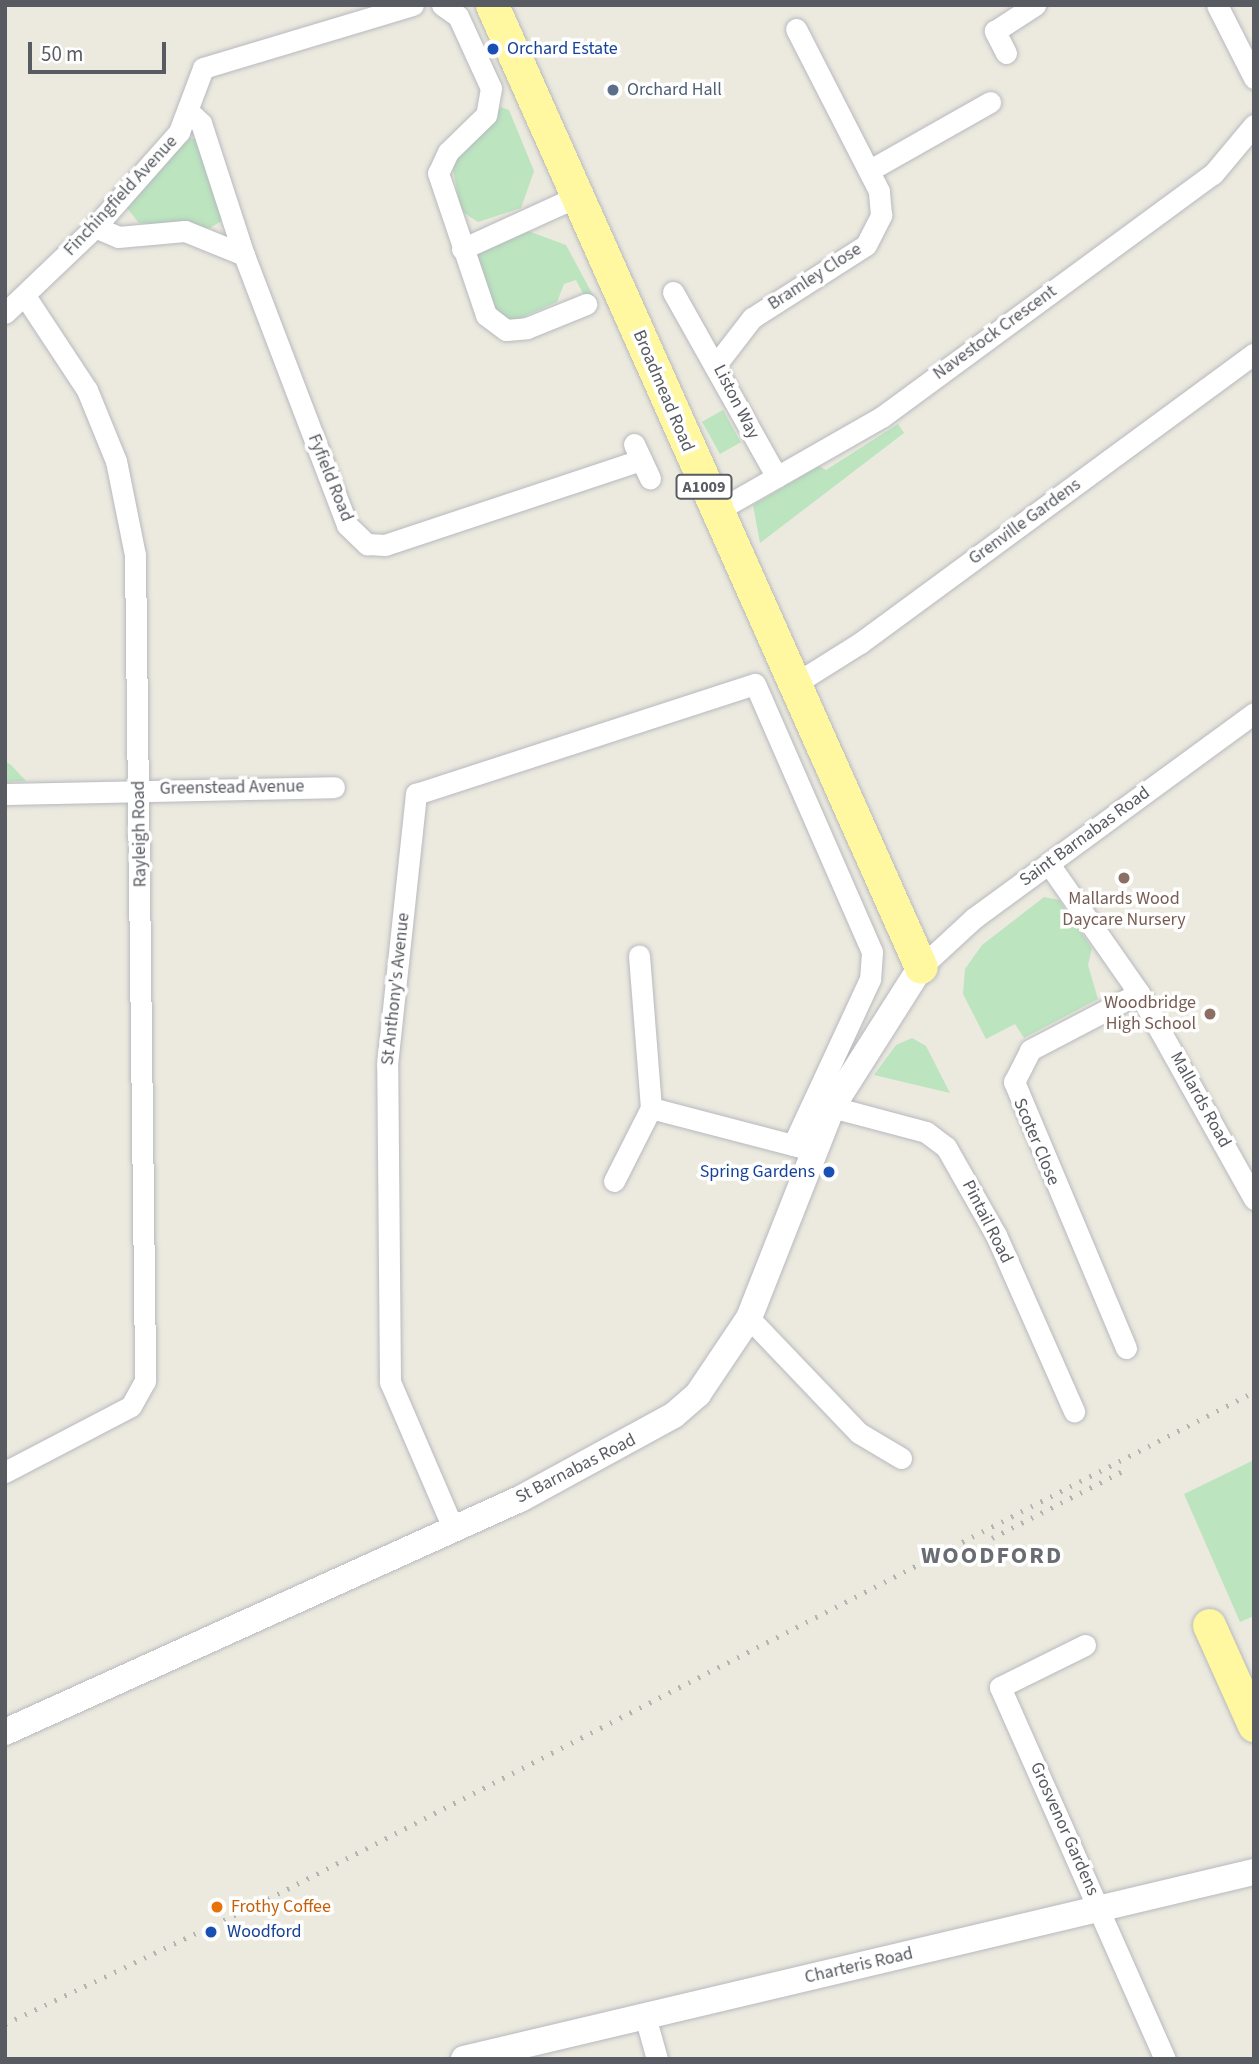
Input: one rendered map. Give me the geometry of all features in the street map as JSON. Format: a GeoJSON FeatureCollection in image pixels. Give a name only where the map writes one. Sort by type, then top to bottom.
{"type":"FeatureCollection","features":[{"type":"Feature","properties":{"kind":"main road","name":"Broadmead Road"},"geometry":{"type":"LineString","coordinates":[[492,5],[715,512],[922,967]]}},
{"type":"Feature","properties":{"kind":"main road"},"geometry":{"type":"LineString","coordinates":[[1209,1625],[1254,1725]]}},
{"type":"Feature","properties":{"kind":"street","name":"Finchingfield Avenue"},"geometry":{"type":"LineString","coordinates":[[5,313],[95,227],[179,132],[203,68],[412,5]]}},
{"type":"Feature","properties":{"kind":"street"},"geometry":{"type":"LineString","coordinates":[[1006,53],[995,31],[1035,5]]}},
{"type":"Feature","properties":{"kind":"street"},"geometry":{"type":"LineString","coordinates":[[1217,5],[1254,78]]}},
{"type":"Feature","properties":{"kind":"street"},"geometry":{"type":"LineString","coordinates":[[450,11],[491,88],[486,115],[448,152],[438,173],[485,315],[506,330],[527,328],[586,304]]}},
{"type":"Feature","properties":{"kind":"street","name":"Bramley Close"},"geometry":{"type":"LineString","coordinates":[[718,362],[752,318],[866,245],[881,215],[870,170],[796,29]]}},
{"type":"Feature","properties":{"kind":"street"},"geometry":{"type":"LineString","coordinates":[[870,170],[990,102]]}},
{"type":"Feature","properties":{"kind":"street","name":"Fyfield Road"},"geometry":{"type":"LineString","coordinates":[[188,111],[201,123],[244,255],[347,525],[367,544],[385,545],[642,461]]}},
{"type":"Feature","properties":{"kind":"street","name":"Navestock Crescent"},"geometry":{"type":"LineString","coordinates":[[715,512],[883,416],[1009,326],[1220,169],[1254,125]]}},
{"type":"Feature","properties":{"kind":"street"},"geometry":{"type":"LineString","coordinates":[[462,249],[576,197]]}},
{"type":"Feature","properties":{"kind":"street"},"geometry":{"type":"LineString","coordinates":[[95,227],[118,237],[185,232],[244,255]]}},
{"type":"Feature","properties":{"kind":"street","name":"Liston Way"},"geometry":{"type":"LineString","coordinates":[[673,292],[705,352],[718,362],[720,379],[777,477]]}},
{"type":"Feature","properties":{"kind":"street","name":"Rayleigh Road"},"geometry":{"type":"LineString","coordinates":[[5,1472],[121,1412],[137,1396],[145,1364],[135,555],[116,461],[87,390],[24,296]]}},
{"type":"Feature","properties":{"kind":"street","name":"Grenville Gardens"},"geometry":{"type":"LineString","coordinates":[[789,677],[860,643],[1254,354]]}},
{"type":"Feature","properties":{"kind":"street","name":"St Anthony's Avenue"},"geometry":{"type":"LineString","coordinates":[[453,1528],[390,1382],[387,1065],[416,794],[755,684],[789,677]]}},
{"type":"Feature","properties":{"kind":"street"},"geometry":{"type":"LineString","coordinates":[[651,1108],[803,1148],[870,979],[872,951],[755,684]]}},
{"type":"Feature","properties":{"kind":"street","name":"Saint Barnabas Road"},"geometry":{"type":"LineString","coordinates":[[922,967],[946,941],[1254,713]]}},
{"type":"Feature","properties":{"kind":"street","name":"Greenstead Avenue"},"geometry":{"type":"LineString","coordinates":[[5,794],[334,787]]}},
{"type":"Feature","properties":{"kind":"street","name":"Mallards Road"},"geometry":{"type":"LineString","coordinates":[[1049,864],[1139,993],[1254,1199]]}},
{"type":"Feature","properties":{"kind":"street"},"geometry":{"type":"LineString","coordinates":[[614,1181],[651,1108],[639,955]]}},
{"type":"Feature","properties":{"kind":"street","name":"St Barnabas Road"},"geometry":{"type":"LineString","coordinates":[[5,1732],[453,1528],[674,1415],[698,1394],[749,1318],[803,1148],[922,967]]}},
{"type":"Feature","properties":{"kind":"street","name":"Scoter Close"},"geometry":{"type":"LineString","coordinates":[[1126,1348],[1014,1082],[1030,1050],[1139,993]]}},
{"type":"Feature","properties":{"kind":"street","name":"Pintail Road"},"geometry":{"type":"LineString","coordinates":[[832,1107],[926,1132],[946,1147],[996,1235],[1074,1410]]}},
{"type":"Feature","properties":{"kind":"street"},"geometry":{"type":"LineString","coordinates":[[749,1318],[859,1433],[901,1458]]}},
{"type":"Feature","properties":{"kind":"street","name":"Grosvenor Gardens"},"geometry":{"type":"LineString","coordinates":[[1085,1645],[1000,1687],[1165,2059]]}},
{"type":"Feature","properties":{"kind":"street","name":"Charteris Road"},"geometry":{"type":"LineString","coordinates":[[464,2059],[1254,1872]]}},
{"type":"Feature","properties":{"kind":"street"},"geometry":{"type":"LineString","coordinates":[[645,2016],[657,2059]]}},
{"type":"Feature","properties":{"kind":"green space"},"geometry":{"type":"Polygon","coordinates":[[[501,107],[509,110],[534,171],[521,208],[478,222],[461,211],[452,164],[501,107]]]}},
{"type":"Feature","properties":{"kind":"green space"},"geometry":{"type":"Polygon","coordinates":[[[190,138],[199,140],[225,219],[210,228],[139,223],[127,208],[131,199],[190,138]]]}},
{"type":"Feature","properties":{"kind":"green space"},"geometry":{"type":"Polygon","coordinates":[[[528,231],[566,245],[594,297],[586,299],[576,280],[564,284],[557,302],[511,322],[498,319],[474,261],[476,250],[528,231]]]}},
{"type":"Feature","properties":{"kind":"green space"},"geometry":{"type":"Polygon","coordinates":[[[723,410],[741,442],[720,454],[702,422],[723,410]]]}},
{"type":"Feature","properties":{"kind":"green space"},"geometry":{"type":"Polygon","coordinates":[[[898,424],[904,433],[760,543],[753,505],[819,466],[826,470],[898,424]]]}},
{"type":"Feature","properties":{"kind":"green space"},"geometry":{"type":"Polygon","coordinates":[[[5,761],[11,765],[26,781],[5,782],[5,761]]]}},
{"type":"Feature","properties":{"kind":"green space"},"geometry":{"type":"Polygon","coordinates":[[[1044,897],[1059,900],[1092,948],[1088,965],[1098,999],[1024,1038],[1015,1024],[986,1039],[963,994],[965,969],[982,945],[1044,897]]]}},
{"type":"Feature","properties":{"kind":"green space"},"geometry":{"type":"Polygon","coordinates":[[[912,1038],[926,1046],[950,1093],[874,1075],[896,1045],[912,1038]]]}},
{"type":"Feature","properties":{"kind":"green space"},"geometry":{"type":"Polygon","coordinates":[[[1254,1460],[1254,1616],[1240,1622],[1184,1494],[1254,1460]]]}},
{"type":"Feature","properties":{"kind":"railway"},"geometry":{"type":"LineString","coordinates":[[5,2024],[258,1904],[1254,1392]]}},
{"type":"Feature","properties":{"kind":"railway"},"geometry":{"type":"LineString","coordinates":[[992,1538],[1123,1471]]}},
{"type":"Feature","properties":{"kind":"place","name":"Orchard Estate"},"geometry":{"type":"Point","coordinates":[493,49]}},
{"type":"Feature","properties":{"kind":"place","name":"Orchard Hall"},"geometry":{"type":"Point","coordinates":[613,90]}},
{"type":"Feature","properties":{"kind":"place","name":"Mallards Wood Daycare Nursery"},"geometry":{"type":"Point","coordinates":[1124,878]}},
{"type":"Feature","properties":{"kind":"place","name":"Woodbridge High School"},"geometry":{"type":"Point","coordinates":[1210,1014]}},
{"type":"Feature","properties":{"kind":"place","name":"Spring Gardens"},"geometry":{"type":"Point","coordinates":[829,1172]}},
{"type":"Feature","properties":{"kind":"place","name":"Frothy Coffee"},"geometry":{"type":"Point","coordinates":[217,1907]}},
{"type":"Feature","properties":{"kind":"place","name":"Woodford"},"geometry":{"type":"Point","coordinates":[211,1932]}},
{"type":"Feature","properties":{"kind":"district","name":"WOODFORD"},"geometry":{"type":"Point","coordinates":[992,1556]}}]}
